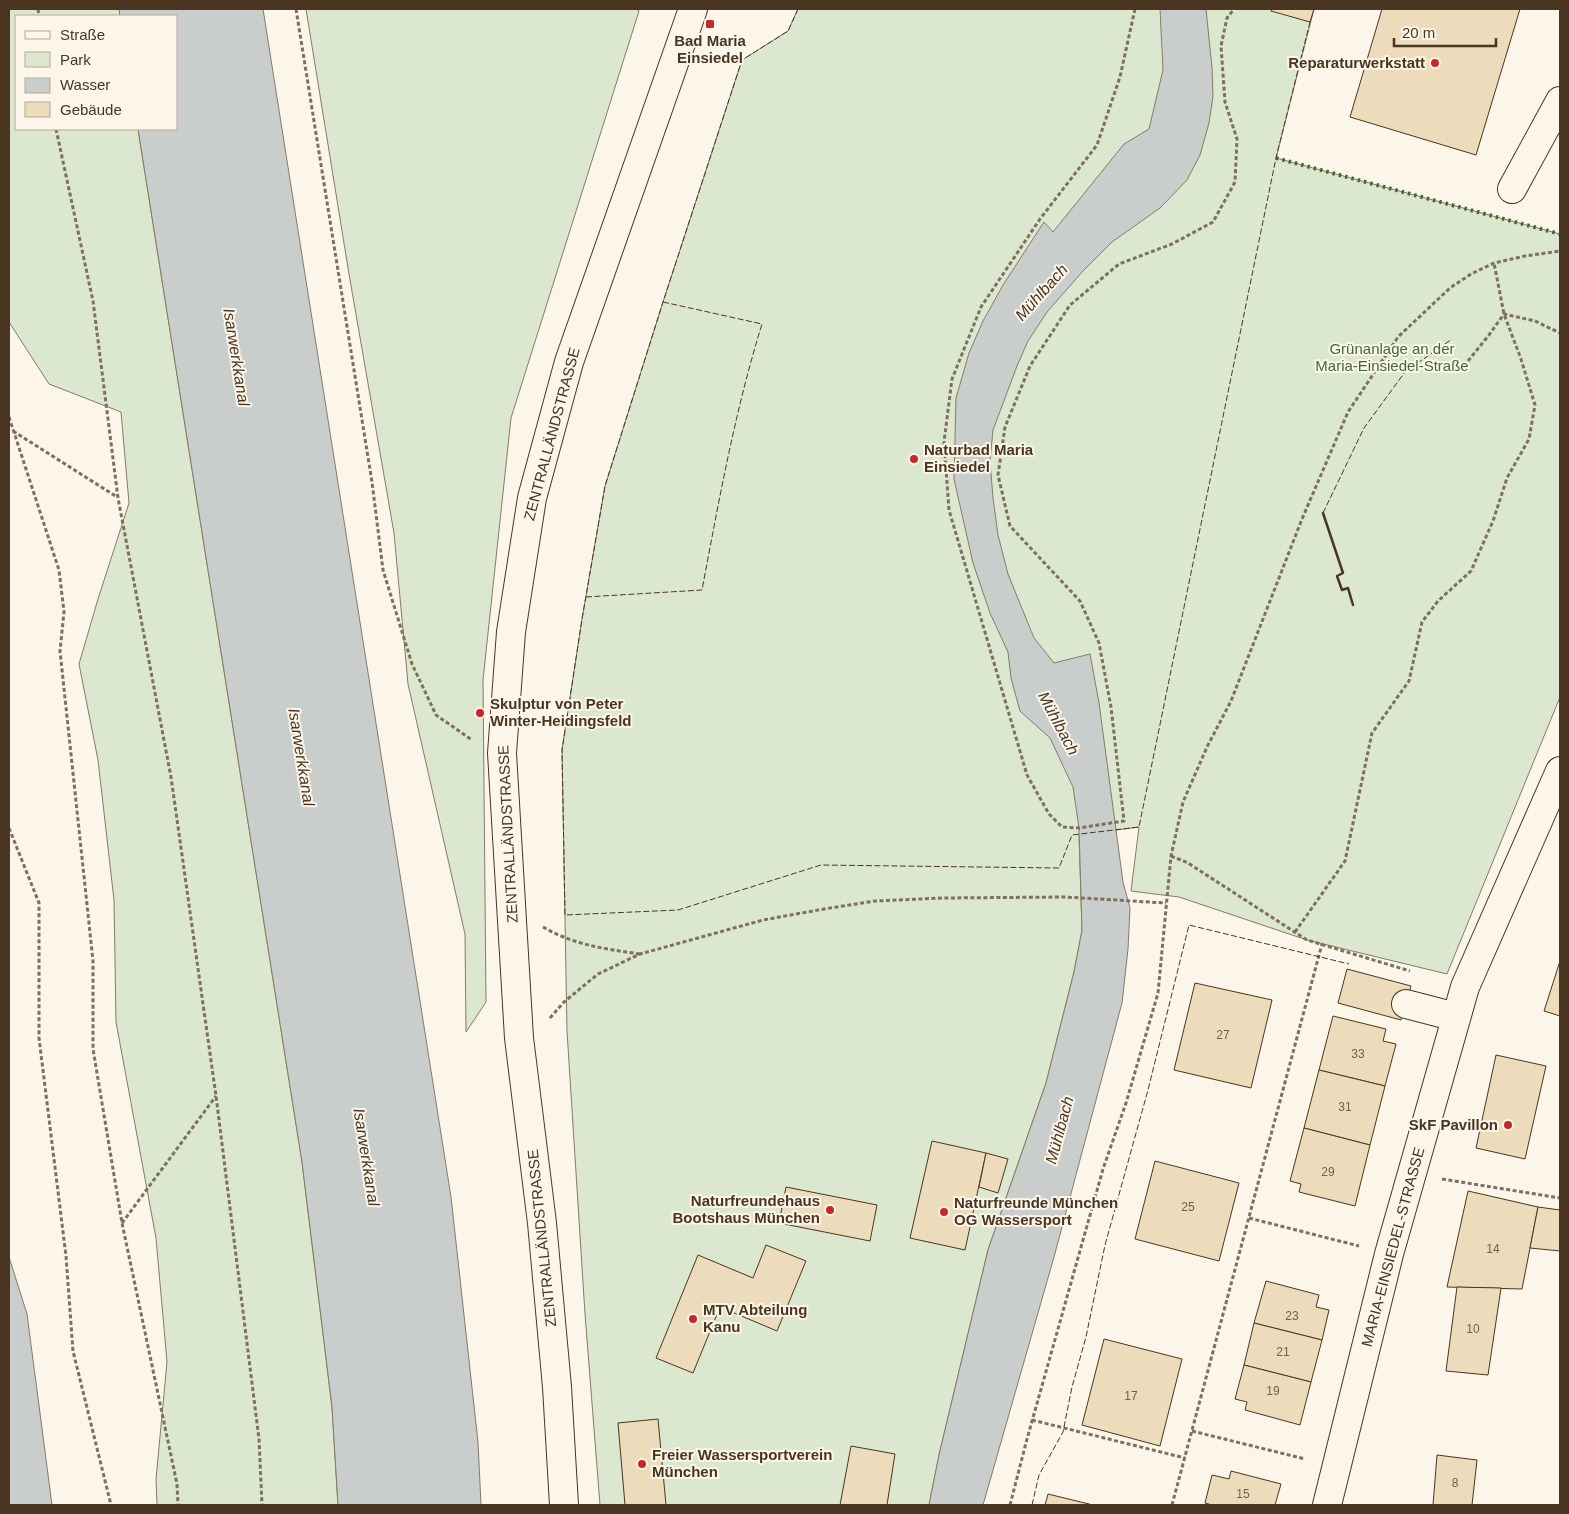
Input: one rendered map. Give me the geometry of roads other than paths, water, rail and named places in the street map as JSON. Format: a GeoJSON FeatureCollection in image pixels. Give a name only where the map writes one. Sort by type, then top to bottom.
{"type":"FeatureCollection","features":[{"type":"Feature","properties":{"kind":"street","name":"ZENTRALLÄNDSTRASSE"},"geometry":{"type":"LineString","coordinates":[[564,1505],[557,1387],[542,1223],[519,1038],[502,753],[511,632],[532,498],[569,362],[693,9]]}},
{"type":"Feature","properties":{"kind":"street"},"geometry":{"type":"LineString","coordinates":[[1512,189],[1560,101]]}},
{"type":"Feature","properties":{"kind":"street","name":"MARIA-EINSIEDEL-STRASSE"},"geometry":{"type":"LineString","coordinates":[[1327,1505],[1389,1254],[1464,987],[1560,771]]}},
{"type":"Feature","properties":{"kind":"street"},"geometry":{"type":"LineString","coordinates":[[1406,1004],[1456,1017]]}},
{"type":"Feature","properties":{"kind":"water","name":"Isarwerkkanal"},"geometry":{"type":"Polygon","coordinates":[[[119,9],[263,9],[451,1197],[478,1442],[481,1505],[338,1505],[332,1407],[302,1162],[138,130],[178,130],[178,15],[120,15],[119,9]]]}},
{"type":"Feature","properties":{"kind":"water","name":"Mühlbach"},"geometry":{"type":"Polygon","coordinates":[[[1160,9],[1206,9],[1213,96],[1209,123],[1200,155],[1187,180],[1160,208],[1112,242],[1082,272],[1047,312],[1028,341],[1017,366],[993,430],[990,461],[998,535],[1008,574],[1034,638],[1054,663],[1090,654],[1099,703],[1123,882],[1130,908],[1122,1003],[1054,1257],[983,1505],[929,1505],[939,1455],[988,1250],[1046,1083],[1074,972],[1082,930],[1079,828],[1073,787],[1050,738],[1020,711],[1011,678],[1008,652],[990,613],[973,563],[954,479],[956,398],[969,353],[983,321],[1003,285],[1044,222],[1053,232],[1124,144],[1149,129],[1163,70],[1160,9]]]}},
{"type":"Feature","properties":{"kind":"water"},"geometry":{"type":"Polygon","coordinates":[[[9,1257],[27,1314],[52,1505],[9,1505],[9,1257]]]}},
{"type":"Feature","properties":{"kind":"place","name":"Bad Maria Einsiedel"},"geometry":{"type":"Point","coordinates":[710,24]}},
{"type":"Feature","properties":{"kind":"place","name":"Reparaturwerkstatt"},"geometry":{"type":"Point","coordinates":[1435,63]}},
{"type":"Feature","properties":{"kind":"place","name":"Naturbad Maria Einsiedel"},"geometry":{"type":"Point","coordinates":[914,459]}},
{"type":"Feature","properties":{"kind":"place","name":"Skulptur von Peter Winter-Heidingsfeld"},"geometry":{"type":"Point","coordinates":[480,713]}},
{"type":"Feature","properties":{"kind":"place","name":"SkF Pavillon"},"geometry":{"type":"Point","coordinates":[1508,1125]}},
{"type":"Feature","properties":{"kind":"place","name":"Naturfreundehaus Bootshaus München"},"geometry":{"type":"Point","coordinates":[830,1210]}},
{"type":"Feature","properties":{"kind":"place","name":"Naturfreunde München OG Wassersport"},"geometry":{"type":"Point","coordinates":[944,1212]}},
{"type":"Feature","properties":{"kind":"place","name":"MTV Abteilung Kanu"},"geometry":{"type":"Point","coordinates":[693,1319]}},
{"type":"Feature","properties":{"kind":"place","name":"Freier Wassersportverein München"},"geometry":{"type":"Point","coordinates":[642,1464]}},
{"type":"Feature","properties":{"kind":"park label","name":"Grünanlage an der Maria-Einsiedel-Straße"},"geometry":{"type":"Point","coordinates":[1392,358]}}]}
